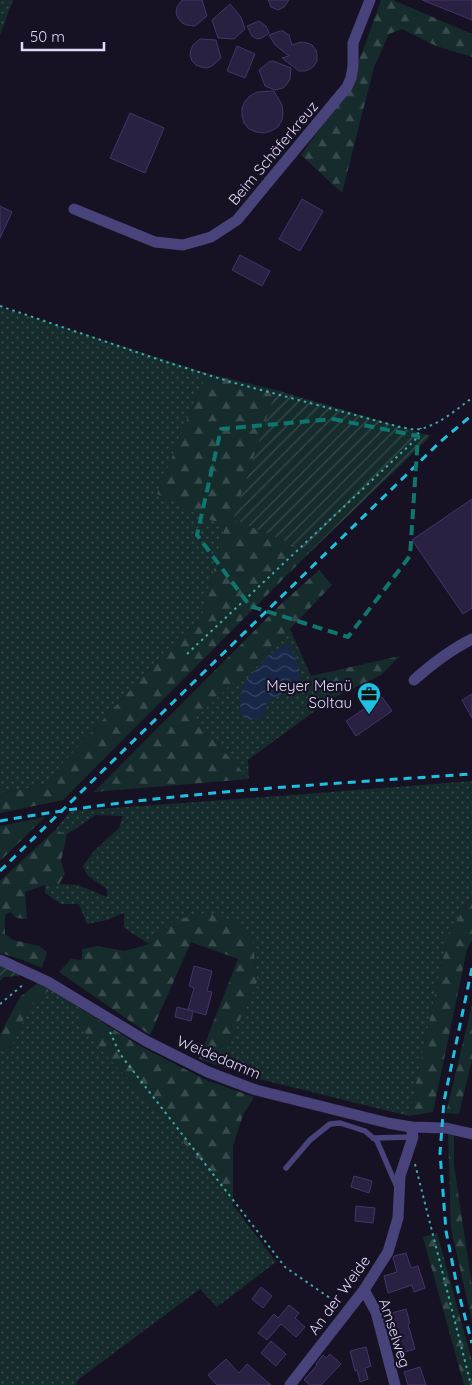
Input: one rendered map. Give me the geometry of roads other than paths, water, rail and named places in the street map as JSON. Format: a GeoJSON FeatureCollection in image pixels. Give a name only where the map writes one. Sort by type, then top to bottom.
{"type":"FeatureCollection","features":[{"type":"Feature","properties":{"kind":"street","name":"Beim Schäferkreuz"},"geometry":{"type":"LineString","coordinates":[[74,209],[155,242],[182,245],[211,237],[237,220],[347,87],[353,66],[353,43],[370,0]]}},
{"type":"Feature","properties":{"kind":"street"},"geometry":{"type":"LineString","coordinates":[[414,680],[441,657],[472,639]]}},
{"type":"Feature","properties":{"kind":"street","name":"Weidedamm"},"geometry":{"type":"LineString","coordinates":[[0,960],[36,975],[146,1041],[208,1072],[256,1090],[388,1123],[412,1132],[446,1128],[472,1134]]}},
{"type":"Feature","properties":{"kind":"street","name":"An der Weide"},"geometry":{"type":"LineString","coordinates":[[290,1385],[364,1290],[388,1252],[398,1218],[400,1176],[412,1132]]}},
{"type":"Feature","properties":{"kind":"street","name":"Amselweg"},"geometry":{"type":"LineString","coordinates":[[364,1290],[376,1312],[395,1385]]}},
{"type":"Feature","properties":{"kind":"lane"},"geometry":{"type":"LineString","coordinates":[[286,1168],[310,1140],[330,1124],[340,1123],[365,1131],[377,1141],[399,1191]]}},
{"type":"Feature","properties":{"kind":"lane"},"geometry":{"type":"LineString","coordinates":[[373,1138],[412,1132]]}},
{"type":"Feature","properties":{"kind":"water"},"geometry":{"type":"Polygon","coordinates":[[[287,644],[295,656],[301,676],[295,691],[276,696],[267,702],[264,714],[257,719],[246,720],[240,712],[241,694],[247,679],[270,654],[287,644]]]}},
{"type":"Feature","properties":{"kind":"railway"},"geometry":{"type":"LineString","coordinates":[[0,871],[440,442],[472,415]]}},
{"type":"Feature","properties":{"kind":"railway"},"geometry":{"type":"LineString","coordinates":[[0,821],[117,803],[235,791],[472,774]]}},
{"type":"Feature","properties":{"kind":"railway"},"geometry":{"type":"LineString","coordinates":[[472,968],[444,1101],[440,1153],[446,1231],[458,1291],[472,1343]]}},
{"type":"Feature","properties":{"kind":"place","name":"Meyer Menü Soltau"},"geometry":{"type":"Point","coordinates":[369,715]}}]}
